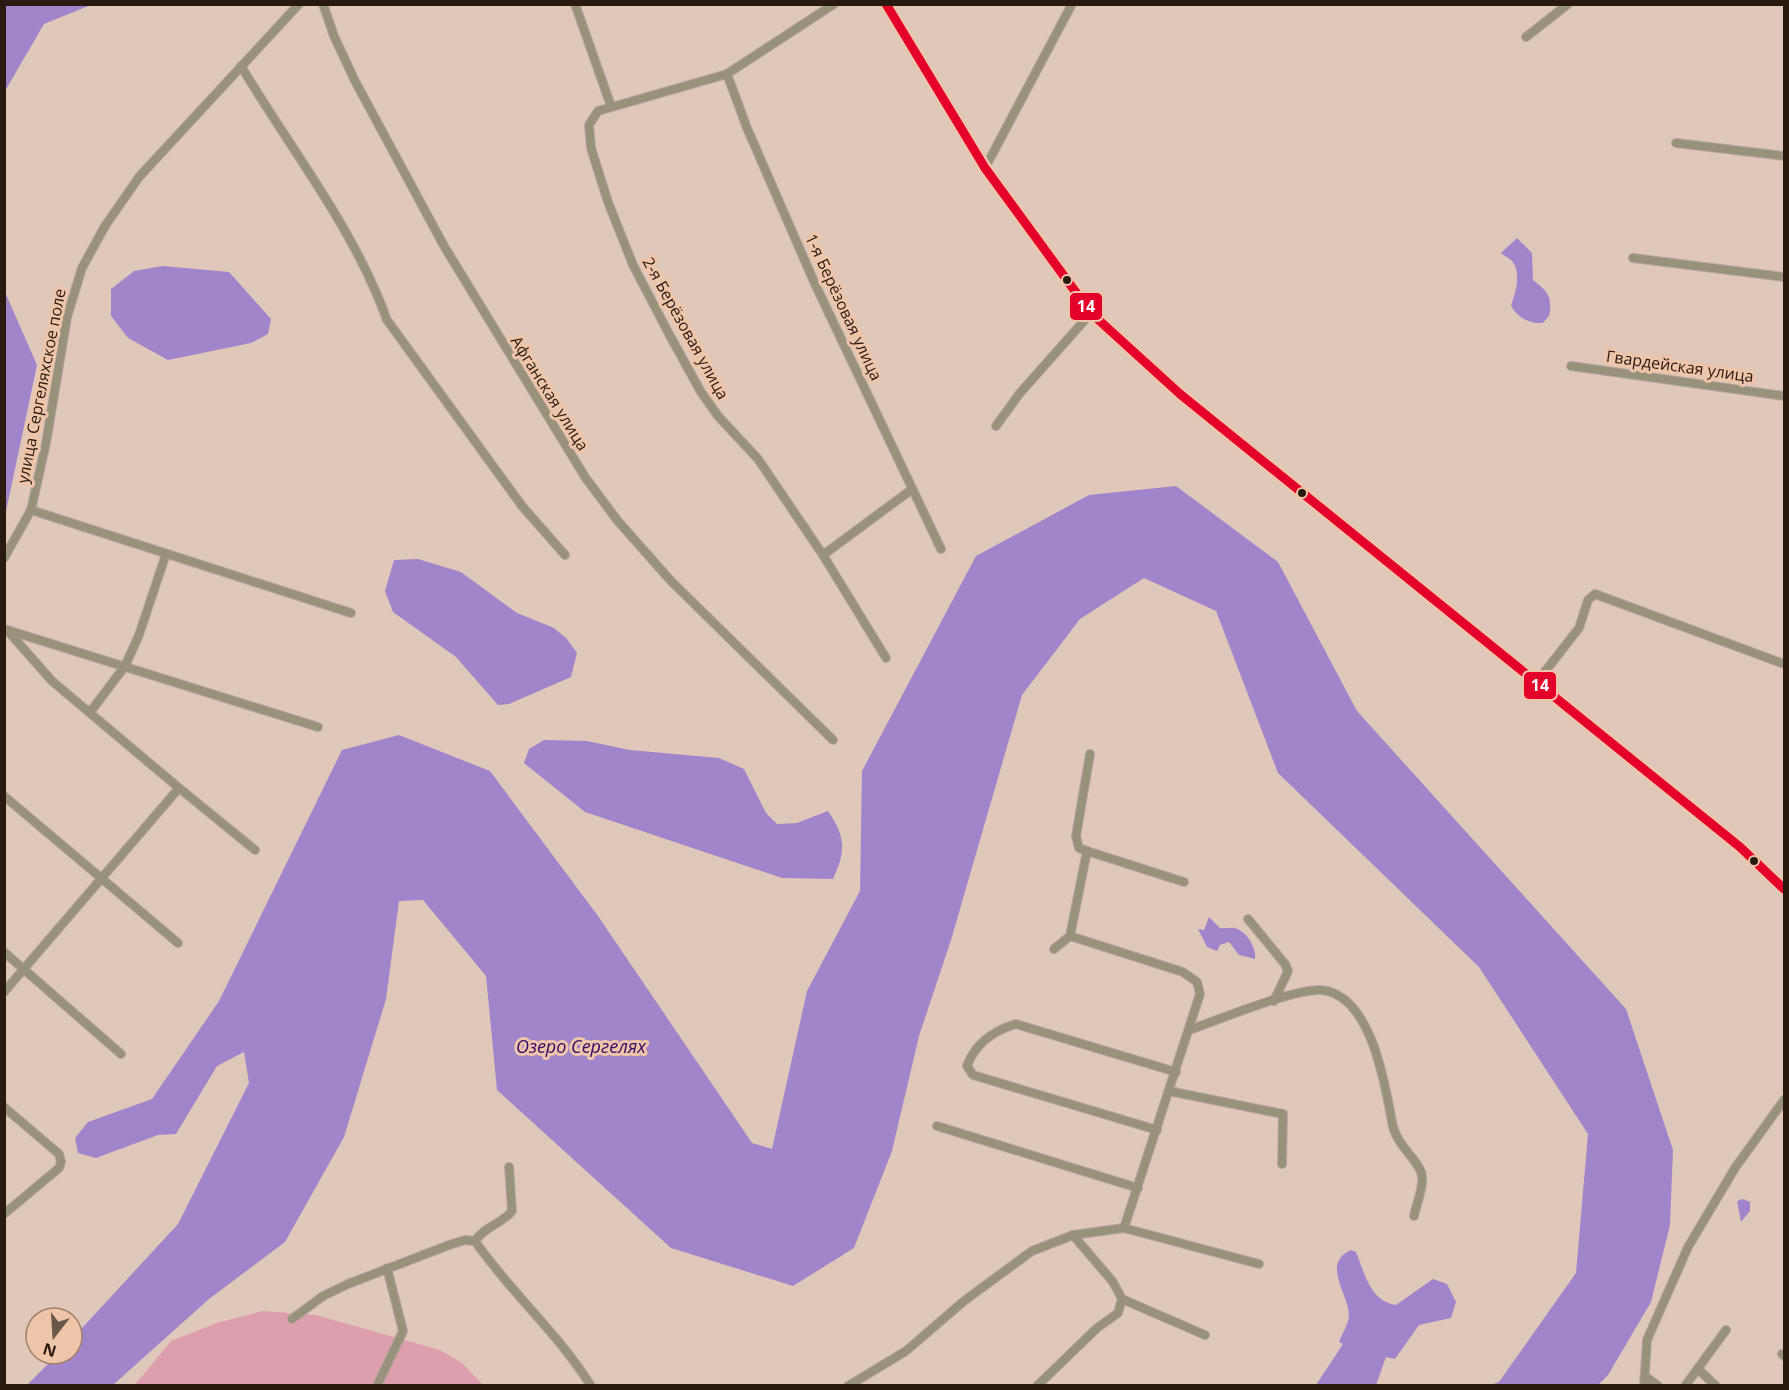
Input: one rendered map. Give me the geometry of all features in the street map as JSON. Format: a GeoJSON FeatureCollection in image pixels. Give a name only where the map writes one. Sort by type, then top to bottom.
{"type":"FeatureCollection","features":[{"type":"Feature","properties":{"kind":"street","name":"улица Сергеляхское поле"},"geometry":{"type":"LineString","coordinates":[[4,558],[31,510],[46,443],[67,317],[81,268],[105,226],[139,177],[299,4]]}},
{"type":"Feature","properties":{"kind":"street","name":"Афганская улица"},"geometry":{"type":"LineString","coordinates":[[323,4],[334,36],[356,81],[444,246],[585,477],[617,520],[671,580],[833,740]]}},
{"type":"Feature","properties":{"kind":"street"},"geometry":{"type":"LineString","coordinates":[[575,4],[611,106],[728,74],[834,4]]}},
{"type":"Feature","properties":{"kind":"street"},"geometry":{"type":"LineString","coordinates":[[886,4],[985,168],[1091,313],[1189,402],[1740,847],[1785,889]]}},
{"type":"Feature","properties":{"kind":"street"},"geometry":{"type":"LineString","coordinates":[[985,168],[1072,4]]}},
{"type":"Feature","properties":{"kind":"street"},"geometry":{"type":"LineString","coordinates":[[1526,37],[1568,4]]}},
{"type":"Feature","properties":{"kind":"street"},"geometry":{"type":"LineString","coordinates":[[241,66],[354,246],[377,291],[387,320],[522,506],[565,555]]}},
{"type":"Feature","properties":{"kind":"street","name":"1-я Берёзовая улица"},"geometry":{"type":"LineString","coordinates":[[728,74],[747,128],[810,273],[911,490],[941,549]]}},
{"type":"Feature","properties":{"kind":"street","name":"2-я Берёзовая улица"},"geometry":{"type":"LineString","coordinates":[[611,106],[597,111],[589,125],[591,148],[633,265],[701,392],[718,416],[758,459],[823,555],[886,658]]}},
{"type":"Feature","properties":{"kind":"street"},"geometry":{"type":"LineString","coordinates":[[1676,143],[1785,156]]}},
{"type":"Feature","properties":{"kind":"street"},"geometry":{"type":"LineString","coordinates":[[1633,258],[1785,277]]}},
{"type":"Feature","properties":{"kind":"street"},"geometry":{"type":"LineString","coordinates":[[996,426],[1020,393],[1091,313]]}},
{"type":"Feature","properties":{"kind":"street","name":"Гвардейская улица"},"geometry":{"type":"LineString","coordinates":[[1571,366],[1785,396]]}},
{"type":"Feature","properties":{"kind":"street"},"geometry":{"type":"LineString","coordinates":[[823,555],[911,490]]}},
{"type":"Feature","properties":{"kind":"street"},"geometry":{"type":"LineString","coordinates":[[31,510],[351,613]]}},
{"type":"Feature","properties":{"kind":"street"},"geometry":{"type":"LineString","coordinates":[[91,711],[125,666],[140,635],[166,554]]}},
{"type":"Feature","properties":{"kind":"street"},"geometry":{"type":"LineString","coordinates":[[1536,683],[1579,628],[1588,600],[1595,594],[1785,664]]}},
{"type":"Feature","properties":{"kind":"street"},"geometry":{"type":"LineString","coordinates":[[6,629],[318,727]]}},
{"type":"Feature","properties":{"kind":"street"},"geometry":{"type":"LineString","coordinates":[[6,629],[52,681],[91,711],[179,788],[255,850]]}},
{"type":"Feature","properties":{"kind":"street"},"geometry":{"type":"LineString","coordinates":[[1090,754],[1076,836],[1079,848],[1184,882]]}},
{"type":"Feature","properties":{"kind":"street"},"geometry":{"type":"LineString","coordinates":[[4,992],[179,788]]}},
{"type":"Feature","properties":{"kind":"street"},"geometry":{"type":"LineString","coordinates":[[4,810],[8,799],[178,944]]}},
{"type":"Feature","properties":{"kind":"street"},"geometry":{"type":"LineString","coordinates":[[1054,949],[1070,936],[1087,851]]}},
{"type":"Feature","properties":{"kind":"street"},"geometry":{"type":"LineString","coordinates":[[1248,919],[1285,964],[1288,971],[1274,1001]]}},
{"type":"Feature","properties":{"kind":"street"},"geometry":{"type":"LineString","coordinates":[[1070,936],[1183,972],[1197,982],[1200,994],[1124,1228]]}},
{"type":"Feature","properties":{"kind":"street"},"geometry":{"type":"LineString","coordinates":[[4,952],[122,1054]]}},
{"type":"Feature","properties":{"kind":"street"},"geometry":{"type":"LineString","coordinates":[[1189,1030],[1274,1001],[1319,990],[1334,993],[1347,1004],[1375,1043],[1394,1134],[1403,1150],[1419,1166],[1423,1177],[1414,1216]]}},
{"type":"Feature","properties":{"kind":"street"},"geometry":{"type":"LineString","coordinates":[[1157,1130],[973,1075],[967,1066],[973,1050],[981,1042],[1016,1024],[1176,1072]]}},
{"type":"Feature","properties":{"kind":"street"},"geometry":{"type":"LineString","coordinates":[[1169,1091],[1283,1114],[1281,1164]]}},
{"type":"Feature","properties":{"kind":"street"},"geometry":{"type":"LineString","coordinates":[[1658,1386],[1644,1381],[1647,1340],[1688,1247],[1735,1168],[1785,1100]]}},
{"type":"Feature","properties":{"kind":"street"},"geometry":{"type":"LineString","coordinates":[[4,1107],[59,1154],[62,1162],[59,1168],[4,1214]]}},
{"type":"Feature","properties":{"kind":"street"},"geometry":{"type":"LineString","coordinates":[[937,1126],[1138,1188]]}},
{"type":"Feature","properties":{"kind":"street"},"geometry":{"type":"LineString","coordinates":[[475,1241],[482,1230],[508,1216],[512,1210],[509,1167]]}},
{"type":"Feature","properties":{"kind":"street"},"geometry":{"type":"LineString","coordinates":[[848,1386],[906,1351],[964,1300],[1032,1251],[1073,1234],[1124,1228],[1259,1264]]}},
{"type":"Feature","properties":{"kind":"street"},"geometry":{"type":"LineString","coordinates":[[1037,1386],[1122,1307],[1122,1299],[1113,1282],[1073,1234]]}},
{"type":"Feature","properties":{"kind":"street"},"geometry":{"type":"LineString","coordinates":[[292,1319],[323,1296],[387,1268],[465,1240],[475,1241]]}},
{"type":"Feature","properties":{"kind":"street"},"geometry":{"type":"LineString","coordinates":[[475,1241],[498,1275],[574,1359],[591,1386]]}},
{"type":"Feature","properties":{"kind":"street"},"geometry":{"type":"LineString","coordinates":[[377,1386],[403,1331],[387,1268]]}},
{"type":"Feature","properties":{"kind":"street"},"geometry":{"type":"LineString","coordinates":[[1122,1299],[1205,1335]]}},
{"type":"Feature","properties":{"kind":"street"},"geometry":{"type":"LineString","coordinates":[[1686,1386],[1726,1330]]}},
{"type":"Feature","properties":{"kind":"street"},"geometry":{"type":"LineString","coordinates":[[1698,1369],[1716,1386]]}},
{"type":"Feature","properties":{"kind":"shaded area"},"geometry":{"type":"Polygon","coordinates":[[[263,1311],[316,1315],[440,1350],[462,1363],[483,1385],[134,1386],[171,1341],[217,1323],[263,1311]]]}},
{"type":"Feature","properties":{"kind":"water"},"geometry":{"type":"Polygon","coordinates":[[[5,4],[91,5],[44,24],[5,91],[5,4]]]}},
{"type":"Feature","properties":{"kind":"water"},"geometry":{"type":"Polygon","coordinates":[[[1517,238],[1532,253],[1533,280],[1548,295],[1549,316],[1543,323],[1524,319],[1511,305],[1516,289],[1517,272],[1513,262],[1501,253],[1517,238]]]}},
{"type":"Feature","properties":{"kind":"water"},"geometry":{"type":"Polygon","coordinates":[[[163,266],[229,272],[271,319],[268,334],[251,343],[168,360],[128,338],[111,316],[111,289],[134,271],[163,266]]]}},
{"type":"Feature","properties":{"kind":"water"},"geometry":{"type":"Polygon","coordinates":[[[5,292],[37,365],[5,516],[5,292]]]}},
{"type":"Feature","properties":{"kind":"water","name":"Озеро Сергелях"},"geometry":{"type":"Polygon","coordinates":[[[1176,486],[1278,562],[1357,711],[1626,1009],[1673,1150],[1670,1225],[1651,1302],[1608,1375],[1598,1385],[1490,1385],[1499,1382],[1576,1273],[1588,1134],[1479,967],[1278,773],[1216,611],[1144,578],[1080,619],[1022,695],[951,940],[919,1036],[892,1151],[854,1248],[793,1286],[671,1248],[497,1090],[486,976],[423,900],[399,901],[386,999],[344,1137],[285,1242],[209,1299],[113,1385],[27,1385],[46,1366],[84,1366],[84,1326],[178,1224],[249,1083],[244,1052],[217,1066],[176,1134],[158,1135],[96,1158],[78,1153],[75,1138],[88,1122],[152,1099],[219,1001],[342,750],[399,735],[490,771],[598,916],[752,1143],[772,1149],[807,991],[860,891],[862,771],[976,556],[1089,495],[1176,486]]]}},
{"type":"Feature","properties":{"kind":"water"},"geometry":{"type":"Polygon","coordinates":[[[418,559],[461,572],[517,613],[554,628],[567,639],[577,653],[571,677],[509,704],[498,705],[456,657],[393,612],[385,591],[394,560],[418,559]]]}},
{"type":"Feature","properties":{"kind":"water"},"geometry":{"type":"Polygon","coordinates":[[[544,740],[587,741],[630,750],[719,758],[744,769],[766,813],[777,824],[797,823],[828,811],[838,829],[842,844],[840,860],[833,879],[782,878],[585,812],[524,763],[529,749],[544,740]]]}},
{"type":"Feature","properties":{"kind":"water"},"geometry":{"type":"Polygon","coordinates":[[[1209,917],[1220,928],[1234,928],[1243,932],[1252,945],[1255,959],[1239,955],[1229,942],[1220,945],[1217,951],[1207,947],[1198,929],[1204,930],[1209,917]]]}},
{"type":"Feature","properties":{"kind":"water"},"geometry":{"type":"Polygon","coordinates":[[[1743,1199],[1750,1202],[1750,1211],[1741,1222],[1737,1201],[1743,1199]]]}},
{"type":"Feature","properties":{"kind":"water"},"geometry":{"type":"Polygon","coordinates":[[[1351,1250],[1356,1252],[1374,1292],[1387,1302],[1396,1305],[1433,1279],[1447,1284],[1456,1302],[1451,1318],[1419,1325],[1395,1359],[1386,1357],[1376,1385],[1316,1385],[1343,1344],[1339,1342],[1349,1315],[1337,1270],[1342,1256],[1351,1250]]]}},
{"type":"Feature","properties":{"kind":"transit line","name":"14"},"geometry":{"type":"LineString","coordinates":[[886,4],[985,168],[1091,313],[1180,394],[1740,847],[1784,889]]}}]}
